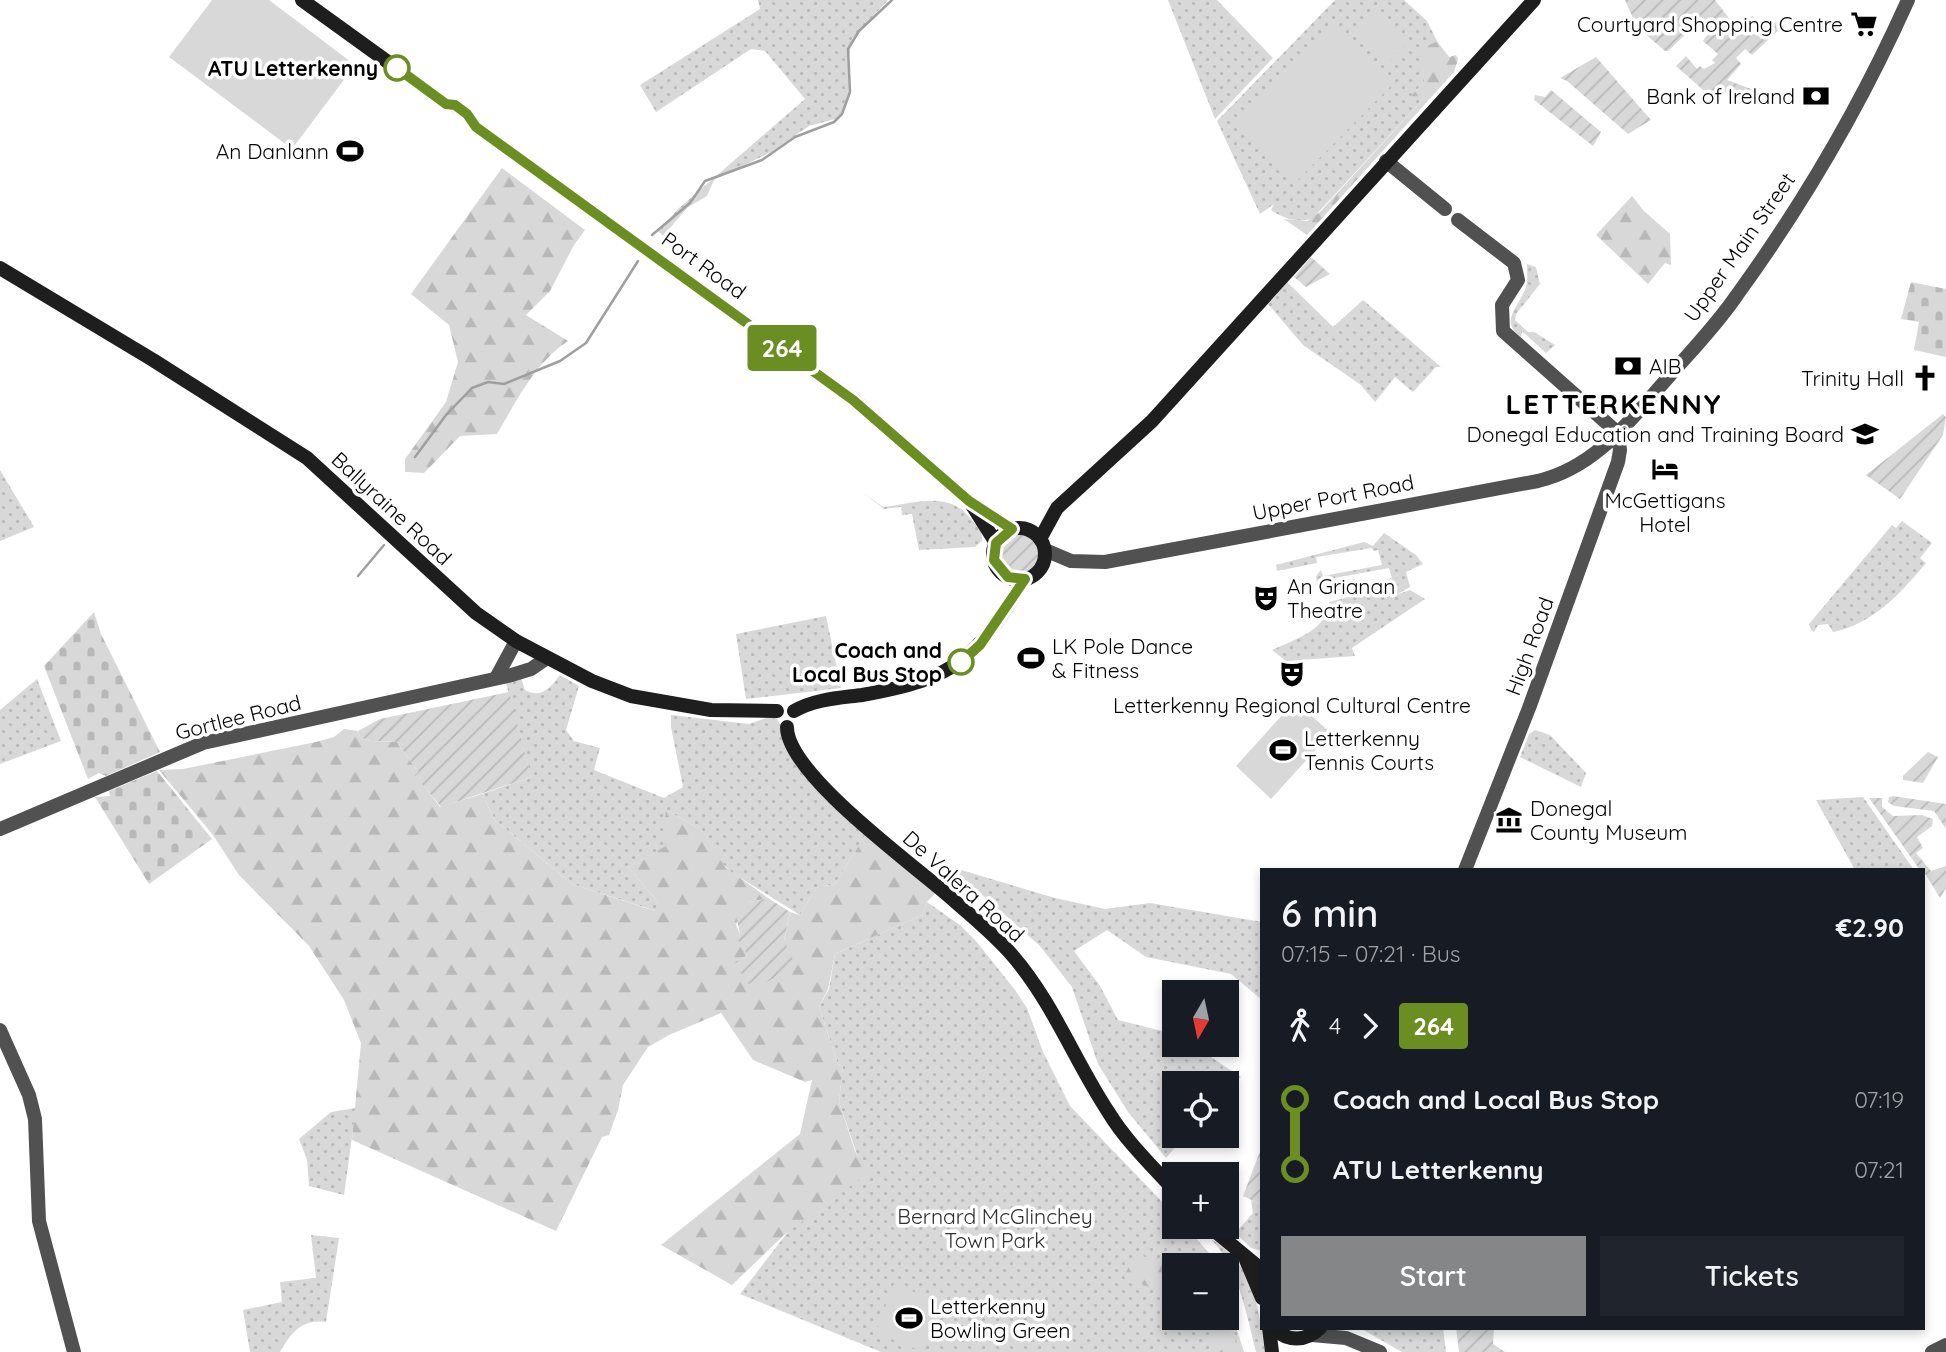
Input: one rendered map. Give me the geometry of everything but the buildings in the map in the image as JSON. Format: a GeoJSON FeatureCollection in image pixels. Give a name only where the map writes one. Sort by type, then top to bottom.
{"type":"FeatureCollection","features":[{"type":"Feature","properties":{"kind":"main road","name":"Port Road"},"geometry":{"type":"LineString","coordinates":[[302,0],[446,104],[450,112],[463,122],[473,124],[853,400],[969,501],[1017,529]]}},
{"type":"Feature","properties":{"kind":"main road"},"geometry":{"type":"LineString","coordinates":[[997,617],[1004,598],[1002,572],[993,555],[996,543],[1057,508],[1152,421],[1534,0]]}},
{"type":"Feature","properties":{"kind":"main road","name":"Ballyraine Road"},"geometry":{"type":"LineString","coordinates":[[0,268],[119,339],[307,458],[475,613],[516,641],[631,696],[711,710],[777,711]]}},
{"type":"Feature","properties":{"kind":"main road","name":"Port Road"},"geometry":{"type":"LineString","coordinates":[[969,501],[996,543]]}},
{"type":"Feature","properties":{"kind":"main road"},"geometry":{"type":"LineString","coordinates":[[794,710],[795,722],[787,727],[777,723],[777,711],[785,706],[794,710],[812,703],[905,687],[934,678],[973,652],[1025,579],[1041,568],[1043,544],[1057,508]]}},
{"type":"Feature","properties":{"kind":"main road"},"geometry":{"type":"LineString","coordinates":[[1017,529],[1043,544]]}},
{"type":"Feature","properties":{"kind":"main road"},"geometry":{"type":"LineString","coordinates":[[1002,572],[1015,579],[1025,579]]}},
{"type":"Feature","properties":{"kind":"main road","name":"De Valera Road"},"geometry":{"type":"LineString","coordinates":[[787,727],[789,741],[808,769],[838,801],[922,872],[1012,955],[1048,1007],[1109,1114],[1162,1176]]}},
{"type":"Feature","properties":{"kind":"main road"},"geometry":{"type":"LineString","coordinates":[[1223,1239],[1260,1269]]}},
{"type":"Feature","properties":{"kind":"main road"},"geometry":{"type":"LineString","coordinates":[[1245,1259],[1260,1293]]}},
{"type":"Feature","properties":{"kind":"main road"},"geometry":{"type":"LineString","coordinates":[[1271,1330],[1272,1352]]}},
{"type":"Feature","properties":{"kind":"main road"},"geometry":{"type":"LineString","coordinates":[[1275,1330],[1289,1338],[1314,1334]]}},
{"type":"Feature","properties":{"kind":"main road"},"geometry":{"type":"LineString","coordinates":[[1292,1352],[1314,1334]]}},
{"type":"Feature","properties":{"kind":"street","name":"Upper Main Street"},"geometry":{"type":"LineString","coordinates":[[1618,433],[1738,295],[1774,241],[1854,106],[1908,0]]}},
{"type":"Feature","properties":{"kind":"street"},"geometry":{"type":"LineString","coordinates":[[1386,161],[1445,209]]}},
{"type":"Feature","properties":{"kind":"street"},"geometry":{"type":"LineString","coordinates":[[1458,220],[1514,263],[1518,280],[1502,305],[1503,331],[1618,433]]}},
{"type":"Feature","properties":{"kind":"street","name":"Upper Port Road"},"geometry":{"type":"LineString","coordinates":[[1043,544],[1071,561],[1105,562],[1538,481],[1569,471],[1618,433]]}},
{"type":"Feature","properties":{"kind":"street","name":"High Road"},"geometry":{"type":"LineString","coordinates":[[1466,868],[1531,702],[1618,462],[1618,433]]}},
{"type":"Feature","properties":{"kind":"street"},"geometry":{"type":"LineString","coordinates":[[496,678],[516,641]]}},
{"type":"Feature","properties":{"kind":"street","name":"Gortlee Road"},"geometry":{"type":"LineString","coordinates":[[0,829],[203,743],[496,678],[531,669],[547,658]]}},
{"type":"Feature","properties":{"kind":"street"},"geometry":{"type":"LineString","coordinates":[[0,1030],[29,1095],[35,1119],[39,1221],[74,1352]]}},
{"type":"Feature","properties":{"kind":"street"},"geometry":{"type":"LineString","coordinates":[[1346,1330],[1363,1344]]}},
{"type":"Feature","properties":{"kind":"street"},"geometry":{"type":"LineString","coordinates":[[1314,1334],[1333,1335],[1380,1352]]}},
{"type":"Feature","properties":{"kind":"street"},"geometry":{"type":"LineString","coordinates":[[1932,1352],[1946,1345]]}},
{"type":"Feature","properties":{"kind":"green space"},"geometry":{"type":"Polygon","coordinates":[[[212,0],[269,0],[355,65],[292,149],[169,57],[212,0]]]}},
{"type":"Feature","properties":{"kind":"green space"},"geometry":{"type":"Polygon","coordinates":[[[758,0],[888,0],[852,39],[848,60],[849,97],[839,118],[809,126],[771,152],[714,180],[707,196],[688,207],[663,236],[658,231],[678,209],[805,99],[765,51],[751,49],[656,112],[640,85],[760,9],[758,0]]]}},
{"type":"Feature","properties":{"kind":"green space"},"geometry":{"type":"Polygon","coordinates":[[[1168,0],[1217,0],[1273,58],[1215,119],[1168,0]]]}},
{"type":"Feature","properties":{"kind":"green space"},"geometry":{"type":"Polygon","coordinates":[[[1335,0],[1404,0],[1427,21],[1437,41],[1423,49],[1424,82],[1411,96],[1426,96],[1313,218],[1285,218],[1271,210],[1274,204],[1260,214],[1217,121],[1335,0]]]}},
{"type":"Feature","properties":{"kind":"green space"},"geometry":{"type":"Polygon","coordinates":[[[1625,0],[1715,0],[1735,26],[1753,16],[1759,23],[1765,18],[1783,26],[1752,55],[1745,49],[1736,58],[1741,64],[1727,80],[1754,90],[1743,104],[1739,104],[1728,92],[1721,91],[1715,99],[1711,97],[1676,66],[1686,56],[1697,69],[1700,66],[1704,69],[1715,63],[1712,60],[1718,54],[1703,41],[1708,34],[1696,26],[1687,15],[1680,20],[1686,34],[1665,51],[1637,27],[1625,0]]]}},
{"type":"Feature","properties":{"kind":"green space"},"geometry":{"type":"Polygon","coordinates":[[[1375,8],[1409,42],[1386,65],[1353,31],[1375,8]]]}},
{"type":"Feature","properties":{"kind":"green space"},"geometry":{"type":"Polygon","coordinates":[[[1333,25],[1393,84],[1297,181],[1237,122],[1333,25]]]}},
{"type":"Feature","properties":{"kind":"green space"},"geometry":{"type":"Polygon","coordinates":[[[1437,41],[1449,57],[1456,55],[1458,59],[1454,72],[1307,235],[1284,219],[1307,221],[1320,212],[1425,97],[1411,96],[1424,82],[1422,49],[1437,41]]]}},
{"type":"Feature","properties":{"kind":"green space"},"geometry":{"type":"Polygon","coordinates":[[[1596,57],[1651,120],[1628,134],[1567,81],[1560,78],[1596,57]]]}},
{"type":"Feature","properties":{"kind":"green space"},"geometry":{"type":"Polygon","coordinates":[[[1551,90],[1601,132],[1593,146],[1534,100],[1535,95],[1545,97],[1551,90]]]}},
{"type":"Feature","properties":{"kind":"green space"},"geometry":{"type":"Polygon","coordinates":[[[502,168],[585,230],[550,291],[526,315],[568,341],[536,371],[497,434],[460,436],[424,473],[405,472],[405,459],[446,402],[458,362],[449,325],[411,294],[502,168]]]}},
{"type":"Feature","properties":{"kind":"green space"},"geometry":{"type":"Polygon","coordinates":[[[1632,196],[1644,211],[1670,234],[1671,265],[1665,263],[1648,284],[1596,235],[1632,196]]]}},
{"type":"Feature","properties":{"kind":"green space"},"geometry":{"type":"Polygon","coordinates":[[[1311,257],[1330,274],[1306,287],[1294,277],[1311,257]]]}},
{"type":"Feature","properties":{"kind":"green space"},"geometry":{"type":"Polygon","coordinates":[[[1527,264],[1536,267],[1540,284],[1516,314],[1515,320],[1528,332],[1534,332],[1555,345],[1546,353],[1522,331],[1521,337],[1511,325],[1513,313],[1526,287],[1527,264]]]}},
{"type":"Feature","properties":{"kind":"green space"},"geometry":{"type":"Polygon","coordinates":[[[1287,282],[1333,327],[1363,300],[1441,367],[1436,367],[1413,392],[1395,377],[1375,402],[1361,385],[1303,345],[1268,304],[1287,282]]]}},
{"type":"Feature","properties":{"kind":"green space"},"geometry":{"type":"Polygon","coordinates":[[[1911,282],[1946,289],[1946,357],[1914,350],[1919,322],[1901,319],[1911,282]]]}},
{"type":"Feature","properties":{"kind":"green space"},"geometry":{"type":"Polygon","coordinates":[[[1943,414],[1946,417],[1943,435],[1900,499],[1866,475],[1943,414]]]}},
{"type":"Feature","properties":{"kind":"green space"},"geometry":{"type":"Polygon","coordinates":[[[0,470],[34,527],[0,541],[0,470]]]}},
{"type":"Feature","properties":{"kind":"green space"},"geometry":{"type":"Polygon","coordinates":[[[862,492],[883,507],[930,501],[951,504],[961,509],[977,526],[982,534],[982,541],[975,547],[919,550],[912,514],[902,515],[901,507],[884,509],[862,492]]]}},
{"type":"Feature","properties":{"kind":"green space"},"geometry":{"type":"Polygon","coordinates":[[[1902,521],[1932,543],[1920,558],[1926,563],[1885,606],[1861,622],[1833,632],[1828,624],[1818,625],[1814,632],[1811,630],[1809,624],[1892,525],[1896,528],[1902,521]]]}},
{"type":"Feature","properties":{"kind":"green space"},"geometry":{"type":"Polygon","coordinates":[[[1384,533],[1416,555],[1423,564],[1406,572],[1410,587],[1396,595],[1410,590],[1425,599],[1352,648],[1355,656],[1286,661],[1272,650],[1300,638],[1317,626],[1327,611],[1329,602],[1387,587],[1385,580],[1392,578],[1389,568],[1324,580],[1325,587],[1317,583],[1316,576],[1321,570],[1323,576],[1382,565],[1378,550],[1373,551],[1372,548],[1316,557],[1317,563],[1277,571],[1276,565],[1364,542],[1373,546],[1384,533]]]}},
{"type":"Feature","properties":{"kind":"green space"},"geometry":{"type":"Polygon","coordinates":[[[1020,535],[1034,540],[1039,554],[1034,568],[1020,573],[1006,568],[1001,554],[1006,540],[1020,535]]]}},
{"type":"Feature","properties":{"kind":"green space"},"geometry":{"type":"Polygon","coordinates":[[[94,612],[101,634],[160,752],[106,776],[99,773],[88,779],[44,666],[94,612]]]}},
{"type":"Feature","properties":{"kind":"green space"},"geometry":{"type":"Polygon","coordinates":[[[826,616],[841,688],[746,699],[736,634],[826,616]]]}},
{"type":"Feature","properties":{"kind":"green space"},"geometry":{"type":"Polygon","coordinates":[[[560,675],[579,686],[566,730],[574,741],[600,748],[594,770],[664,798],[683,787],[671,715],[749,724],[775,715],[789,741],[869,829],[835,884],[816,888],[800,915],[731,872],[721,862],[702,830],[666,810],[667,846],[628,867],[658,902],[656,911],[572,884],[495,820],[482,794],[531,777],[506,683],[521,678],[525,690],[541,693],[560,675]]]}},
{"type":"Feature","properties":{"kind":"green space"},"geometry":{"type":"Polygon","coordinates":[[[37,679],[61,741],[0,764],[0,710],[37,679]]]}},
{"type":"Feature","properties":{"kind":"green space"},"geometry":{"type":"Polygon","coordinates":[[[509,692],[531,777],[441,807],[415,775],[418,772],[397,742],[370,741],[360,737],[358,731],[380,719],[509,692]]]}},
{"type":"Feature","properties":{"kind":"green space","name":"Letterkenny Tennis Courts"},"geometry":{"type":"Polygon","coordinates":[[[1295,701],[1331,733],[1271,799],[1236,766],[1295,701]]]}},
{"type":"Feature","properties":{"kind":"green space"},"geometry":{"type":"Polygon","coordinates":[[[344,729],[358,731],[360,737],[370,741],[397,742],[418,772],[416,775],[440,807],[482,794],[495,820],[572,884],[655,911],[658,902],[628,867],[666,846],[663,841],[666,810],[702,830],[725,867],[768,898],[750,902],[736,925],[740,934],[736,936],[748,955],[735,962],[784,941],[790,912],[800,915],[816,888],[835,884],[869,829],[940,888],[927,902],[922,915],[835,954],[828,989],[819,1007],[838,1064],[843,1066],[839,1102],[855,1151],[867,1174],[784,1235],[732,1285],[661,1245],[800,1134],[812,1080],[805,1082],[753,1060],[721,1013],[648,1047],[623,1085],[609,1135],[602,1137],[556,1231],[352,1140],[361,1043],[344,1000],[309,946],[239,875],[213,835],[159,770],[183,769],[316,742],[334,737],[344,729]]]}},
{"type":"Feature","properties":{"kind":"green space"},"geometry":{"type":"Polygon","coordinates":[[[1535,730],[1550,735],[1586,773],[1581,787],[1520,757],[1529,734],[1535,730]]]}},
{"type":"Feature","properties":{"kind":"green space"},"geometry":{"type":"Polygon","coordinates":[[[1928,752],[1938,757],[1923,783],[1903,780],[1903,776],[1928,752]]]}},
{"type":"Feature","properties":{"kind":"green space"},"geometry":{"type":"Polygon","coordinates":[[[157,771],[212,839],[149,884],[95,797],[110,796],[109,791],[157,771]]]}},
{"type":"Feature","properties":{"kind":"green space"},"geometry":{"type":"Polygon","coordinates":[[[1863,797],[1913,868],[1854,868],[1816,800],[1863,797]]]}},
{"type":"Feature","properties":{"kind":"green space"},"geometry":{"type":"Polygon","coordinates":[[[1889,797],[1946,804],[1946,829],[1934,811],[1894,806],[1888,802],[1889,797]]]}},
{"type":"Feature","properties":{"kind":"green space"},"geometry":{"type":"Polygon","coordinates":[[[1869,798],[1882,798],[1882,807],[1893,816],[1922,815],[1933,819],[1932,826],[1917,837],[1923,848],[1916,853],[1931,871],[1946,866],[1946,888],[1940,898],[1925,873],[1925,868],[1919,868],[1869,798]]]}},
{"type":"Feature","properties":{"kind":"green space"},"geometry":{"type":"Polygon","coordinates":[[[951,867],[1055,898],[1105,909],[1150,903],[1260,922],[1260,998],[1231,974],[1146,957],[1107,930],[1074,951],[1100,986],[1118,1020],[1162,1031],[1162,1057],[1211,1057],[1232,1071],[1162,1071],[1162,1148],[1175,1148],[1166,1158],[1128,1112],[1098,1064],[1072,987],[1040,946],[951,867]]]}},
{"type":"Feature","properties":{"kind":"green space"},"geometry":{"type":"Polygon","coordinates":[[[768,898],[790,912],[784,941],[796,966],[759,986],[754,982],[748,984],[735,962],[748,955],[735,936],[740,934],[736,914],[750,902],[768,898]]]}},
{"type":"Feature","properties":{"kind":"green space","name":"Bernard McGlinchey Town Park"},"geometry":{"type":"Polygon","coordinates":[[[927,902],[960,925],[1015,990],[1027,1008],[1043,1052],[1070,1106],[1162,1202],[1162,1239],[1197,1239],[1209,1253],[1162,1253],[1162,1330],[1237,1330],[1244,1352],[881,1352],[740,1294],[791,1228],[860,1163],[839,1102],[843,1066],[838,1064],[819,1007],[829,989],[835,954],[922,915],[927,902]]]}},
{"type":"Feature","properties":{"kind":"green space"},"geometry":{"type":"Polygon","coordinates":[[[356,1108],[344,1195],[309,1186],[307,1160],[299,1139],[331,1112],[356,1108]]]}},
{"type":"Feature","properties":{"kind":"green space"},"geometry":{"type":"Polygon","coordinates":[[[1260,1151],[1260,1204],[1243,1196],[1260,1151]]]}},
{"type":"Feature","properties":{"kind":"green space"},"geometry":{"type":"Polygon","coordinates":[[[1251,1200],[1260,1204],[1260,1250],[1251,1248],[1239,1236],[1239,1229],[1253,1213],[1251,1200]]]}},
{"type":"Feature","properties":{"kind":"green space"},"geometry":{"type":"Polygon","coordinates":[[[311,1235],[339,1238],[326,1322],[310,1323],[298,1328],[280,1352],[250,1352],[243,1310],[282,1302],[280,1282],[316,1278],[311,1235]]]}},
{"type":"Feature","properties":{"kind":"green space"},"geometry":{"type":"Polygon","coordinates":[[[1211,1239],[1229,1253],[1221,1251],[1211,1239]]]}},
{"type":"Feature","properties":{"kind":"green space"},"geometry":{"type":"Polygon","coordinates":[[[1143,1256],[1162,1263],[1162,1295],[1124,1277],[1130,1264],[1143,1256]]]}},
{"type":"Feature","properties":{"kind":"green space"},"geometry":{"type":"Polygon","coordinates":[[[1239,1265],[1252,1288],[1265,1352],[1256,1352],[1239,1290],[1239,1265]]]}},
{"type":"Feature","properties":{"kind":"green space","name":"Letterkenny Bowling Green"},"geometry":{"type":"Polygon","coordinates":[[[894,1284],[943,1303],[924,1352],[875,1333],[894,1284]]]}},
{"type":"Feature","properties":{"kind":"green space"},"geometry":{"type":"Polygon","coordinates":[[[1212,1330],[1234,1330],[1240,1352],[1209,1352],[1212,1330]]]}},
{"type":"Feature","properties":{"kind":"green space"},"geometry":{"type":"Polygon","coordinates":[[[1364,1330],[1443,1330],[1446,1352],[1402,1352],[1364,1330]]]}},
{"type":"Feature","properties":{"kind":"green space"},"geometry":{"type":"Polygon","coordinates":[[[1456,1330],[1494,1330],[1493,1344],[1505,1352],[1459,1352],[1456,1330]]]}},
{"type":"Feature","properties":{"kind":"waterway"},"geometry":{"type":"LineString","coordinates":[[652,235],[690,203],[705,181],[762,160],[795,137],[834,122],[842,114],[850,92],[848,49],[859,31],[892,0]]}},
{"type":"Feature","properties":{"kind":"waterway"},"geometry":{"type":"LineString","coordinates":[[415,457],[446,415],[472,388],[488,382],[504,384],[560,361],[586,343],[638,261]]}},
{"type":"Feature","properties":{"kind":"waterway"},"geometry":{"type":"LineString","coordinates":[[358,576],[384,545]]}},
{"type":"Feature","properties":{"kind":"bus line","name":"264"},"geometry":{"type":"LineString","coordinates":[[397,68],[446,104],[455,105],[467,114],[476,127],[853,400],[904,441],[969,501],[1012,529],[996,543],[994,560],[996,566],[1008,577],[1025,579],[980,645],[961,662]]}},
{"type":"Feature","properties":{"kind":"place","name":"Courtyard Shopping Centre"},"geometry":{"type":"Point","coordinates":[1864,24]}},
{"type":"Feature","properties":{"kind":"place","name":"ATU Letterkenny"},"geometry":{"type":"Point","coordinates":[397,68]}},
{"type":"Feature","properties":{"kind":"place","name":"Bank of Ireland"},"geometry":{"type":"Point","coordinates":[1816,96]}},
{"type":"Feature","properties":{"kind":"place","name":"An Danlann"},"geometry":{"type":"Point","coordinates":[350,151]}},
{"type":"Feature","properties":{"kind":"place","name":"AIB"},"geometry":{"type":"Point","coordinates":[1628,366]}},
{"type":"Feature","properties":{"kind":"place","name":"Trinity Hall"},"geometry":{"type":"Point","coordinates":[1925,378]}},
{"type":"Feature","properties":{"kind":"place","name":"Donegal Education and Training Board"},"geometry":{"type":"Point","coordinates":[1865,434]}},
{"type":"Feature","properties":{"kind":"place","name":"McGettigans Hotel"},"geometry":{"type":"Point","coordinates":[1665,469]}},
{"type":"Feature","properties":{"kind":"place","name":"An Grianan Theatre"},"geometry":{"type":"Point","coordinates":[1266,598]}},
{"type":"Feature","properties":{"kind":"place","name":"LK Pole Dance & Fitness"},"geometry":{"type":"Point","coordinates":[1031,658]}},
{"type":"Feature","properties":{"kind":"place","name":"Coach and Local Bus Stop"},"geometry":{"type":"Point","coordinates":[961,662]}},
{"type":"Feature","properties":{"kind":"place","name":"Letterkenny Regional Cultural Centre"},"geometry":{"type":"Point","coordinates":[1292,674]}},
{"type":"Feature","properties":{"kind":"place","name":"Letterkenny Tennis Courts"},"geometry":{"type":"Point","coordinates":[1283,750]}},
{"type":"Feature","properties":{"kind":"place","name":"Donegal County Museum"},"geometry":{"type":"Point","coordinates":[1509,820]}},
{"type":"Feature","properties":{"kind":"place","name":"Letterkenny Bowling Green"},"geometry":{"type":"Point","coordinates":[909,1318]}},
{"type":"Feature","properties":{"kind":"district","name":"LETTERKENNY"},"geometry":{"type":"Point","coordinates":[1614,403]}}]}
